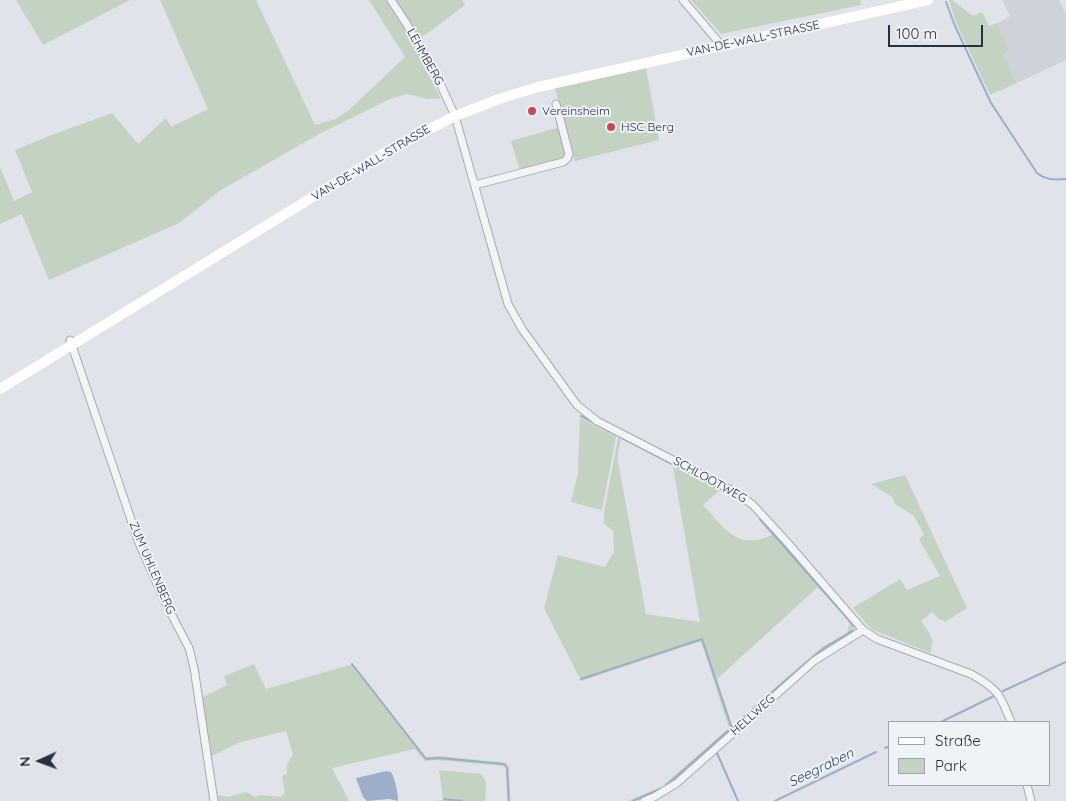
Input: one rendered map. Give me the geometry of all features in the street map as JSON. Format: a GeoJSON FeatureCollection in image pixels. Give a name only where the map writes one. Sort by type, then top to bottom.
{"type":"FeatureCollection","features":[{"type":"Feature","properties":{"kind":"main road","name":"VAN-DE-WALL-STRASSE"},"geometry":{"type":"LineString","coordinates":[[0,390],[71,343],[392,149],[455,116],[499,99],[538,87],[928,0]]}},
{"type":"Feature","properties":{"kind":"street","name":"LEHMBERG"},"geometry":{"type":"LineString","coordinates":[[390,0],[406,23],[439,81],[455,116]]}},
{"type":"Feature","properties":{"kind":"street"},"geometry":{"type":"LineString","coordinates":[[683,0],[722,46]]}},
{"type":"Feature","properties":{"kind":"street"},"geometry":{"type":"LineString","coordinates":[[475,185],[562,162],[567,159],[569,154],[556,104]]}},
{"type":"Feature","properties":{"kind":"street","name":"SCHLOOTWEG"},"geometry":{"type":"LineString","coordinates":[[455,116],[508,304],[522,329],[576,405],[597,421],[737,493],[787,542],[863,630],[877,639],[971,674],[984,681],[1001,697],[1011,721]]}},
{"type":"Feature","properties":{"kind":"street","name":"ZUM UHLENBERG"},"geometry":{"type":"LineString","coordinates":[[71,343],[139,543],[164,602],[189,648],[194,668],[214,801]]}},
{"type":"Feature","properties":{"kind":"street","name":"HELLWEG"},"geometry":{"type":"LineString","coordinates":[[644,801],[677,783],[814,661],[863,630]]}},
{"type":"Feature","properties":{"kind":"street"},"geometry":{"type":"LineString","coordinates":[[1027,786],[1031,801]]}},
{"type":"Feature","properties":{"kind":"shaded area"},"geometry":{"type":"Polygon","coordinates":[[[1002,0],[1059,0],[1066,14],[1066,60],[1017,83],[1003,54],[1010,50],[997,23],[1010,16],[1002,0]]]}},
{"type":"Feature","properties":{"kind":"green space"},"geometry":{"type":"Polygon","coordinates":[[[16,0],[130,0],[43,45],[16,0]]]}},
{"type":"Feature","properties":{"kind":"green space"},"geometry":{"type":"Polygon","coordinates":[[[160,0],[256,0],[315,125],[336,119],[350,109],[405,57],[369,0],[462,0],[465,5],[412,43],[441,98],[427,99],[407,94],[388,100],[319,134],[221,190],[179,223],[49,280],[22,214],[0,224],[0,167],[14,201],[32,192],[15,150],[112,113],[138,144],[166,118],[171,127],[208,109],[160,0]]]}},
{"type":"Feature","properties":{"kind":"green space"},"geometry":{"type":"Polygon","coordinates":[[[691,0],[860,0],[861,5],[721,34],[691,0]]]}},
{"type":"Feature","properties":{"kind":"green space"},"geometry":{"type":"Polygon","coordinates":[[[949,0],[952,0],[973,16],[982,12],[989,26],[997,23],[1010,50],[1003,54],[1017,83],[990,95],[957,25],[949,0]]]}},
{"type":"Feature","properties":{"kind":"green space","name":"HSC Berg"},"geometry":{"type":"Polygon","coordinates":[[[646,68],[659,140],[575,161],[555,88],[646,68]]]}},
{"type":"Feature","properties":{"kind":"green space"},"geometry":{"type":"Polygon","coordinates":[[[560,127],[566,152],[563,159],[520,171],[511,141],[560,127]]]}},
{"type":"Feature","properties":{"kind":"green space"},"geometry":{"type":"Polygon","coordinates":[[[580,418],[616,437],[602,510],[571,502],[578,473],[580,418]]]}},
{"type":"Feature","properties":{"kind":"green space"},"geometry":{"type":"Polygon","coordinates":[[[618,438],[621,440],[618,461],[646,614],[700,622],[673,467],[720,490],[703,505],[733,535],[741,539],[750,540],[772,535],[759,520],[761,518],[856,626],[852,635],[824,651],[804,667],[674,782],[652,795],[634,801],[627,801],[664,786],[729,728],[701,641],[581,681],[544,608],[558,555],[605,567],[614,552],[613,531],[604,523],[604,512],[618,438]],[[818,587],[717,679],[732,725],[822,647],[847,633],[850,622],[818,587]]]}},
{"type":"Feature","properties":{"kind":"green space"},"geometry":{"type":"Polygon","coordinates":[[[905,475],[967,608],[945,622],[932,612],[921,621],[932,639],[930,653],[871,629],[853,608],[900,579],[907,590],[940,576],[919,539],[924,535],[914,516],[895,504],[892,497],[871,484],[905,475]]]}},
{"type":"Feature","properties":{"kind":"green space"},"geometry":{"type":"Polygon","coordinates":[[[254,664],[266,689],[353,664],[426,757],[440,756],[506,763],[509,767],[510,801],[507,801],[506,768],[504,766],[437,760],[425,761],[415,749],[332,768],[349,801],[216,801],[216,798],[220,795],[227,797],[246,792],[255,797],[262,795],[281,797],[285,793],[282,776],[287,774],[287,764],[293,755],[286,731],[238,743],[210,757],[201,698],[227,685],[224,676],[254,664]]]}},
{"type":"Feature","properties":{"kind":"green space"},"geometry":{"type":"Polygon","coordinates":[[[439,770],[481,774],[486,783],[485,801],[433,801],[443,800],[439,770]]]}},
{"type":"Feature","properties":{"kind":"water"},"geometry":{"type":"Polygon","coordinates":[[[387,771],[391,772],[394,777],[398,801],[389,799],[367,801],[363,797],[356,778],[387,771]]]}},
{"type":"Feature","properties":{"kind":"waterway"},"geometry":{"type":"LineString","coordinates":[[946,2],[955,26],[991,103],[1037,173],[1050,179],[1066,179]]}},
{"type":"Feature","properties":{"kind":"waterway"},"geometry":{"type":"LineString","coordinates":[[581,416],[616,435]]}},
{"type":"Feature","properties":{"kind":"waterway"},"geometry":{"type":"LineString","coordinates":[[620,437],[738,498]]}},
{"type":"Feature","properties":{"kind":"waterway"},"geometry":{"type":"LineString","coordinates":[[760,519],[854,626]]}},
{"type":"Feature","properties":{"kind":"waterway"},"geometry":{"type":"LineString","coordinates":[[666,785],[824,648],[852,631]]}},
{"type":"Feature","properties":{"kind":"waterway"},"geometry":{"type":"LineString","coordinates":[[581,679],[702,639],[732,729]]}},
{"type":"Feature","properties":{"kind":"waterway","name":"Seegraben"},"geometry":{"type":"LineString","coordinates":[[1003,691],[1066,662]]}},
{"type":"Feature","properties":{"kind":"waterway"},"geometry":{"type":"LineString","coordinates":[[352,664],[426,759],[440,758],[504,764],[507,768],[509,801]]}},
{"type":"Feature","properties":{"kind":"waterway","name":"Seegraben"},"geometry":{"type":"LineString","coordinates":[[943,721],[994,696]]}},
{"type":"Feature","properties":{"kind":"waterway","name":"Seegraben"},"geometry":{"type":"LineString","coordinates":[[775,801],[876,752]]}},
{"type":"Feature","properties":{"kind":"waterway"},"geometry":{"type":"LineString","coordinates":[[717,753],[738,801]]}},
{"type":"Feature","properties":{"kind":"waterway"},"geometry":{"type":"LineString","coordinates":[[633,801],[660,789]]}},
{"type":"Feature","properties":{"kind":"waterway"},"geometry":{"type":"LineString","coordinates":[[444,799],[462,801]]}},
{"type":"Feature","properties":{"kind":"place","name":"Vereinsheim"},"geometry":{"type":"Point","coordinates":[532,111]}},
{"type":"Feature","properties":{"kind":"place","name":"HSC Berg"},"geometry":{"type":"Point","coordinates":[611,127]}}]}
